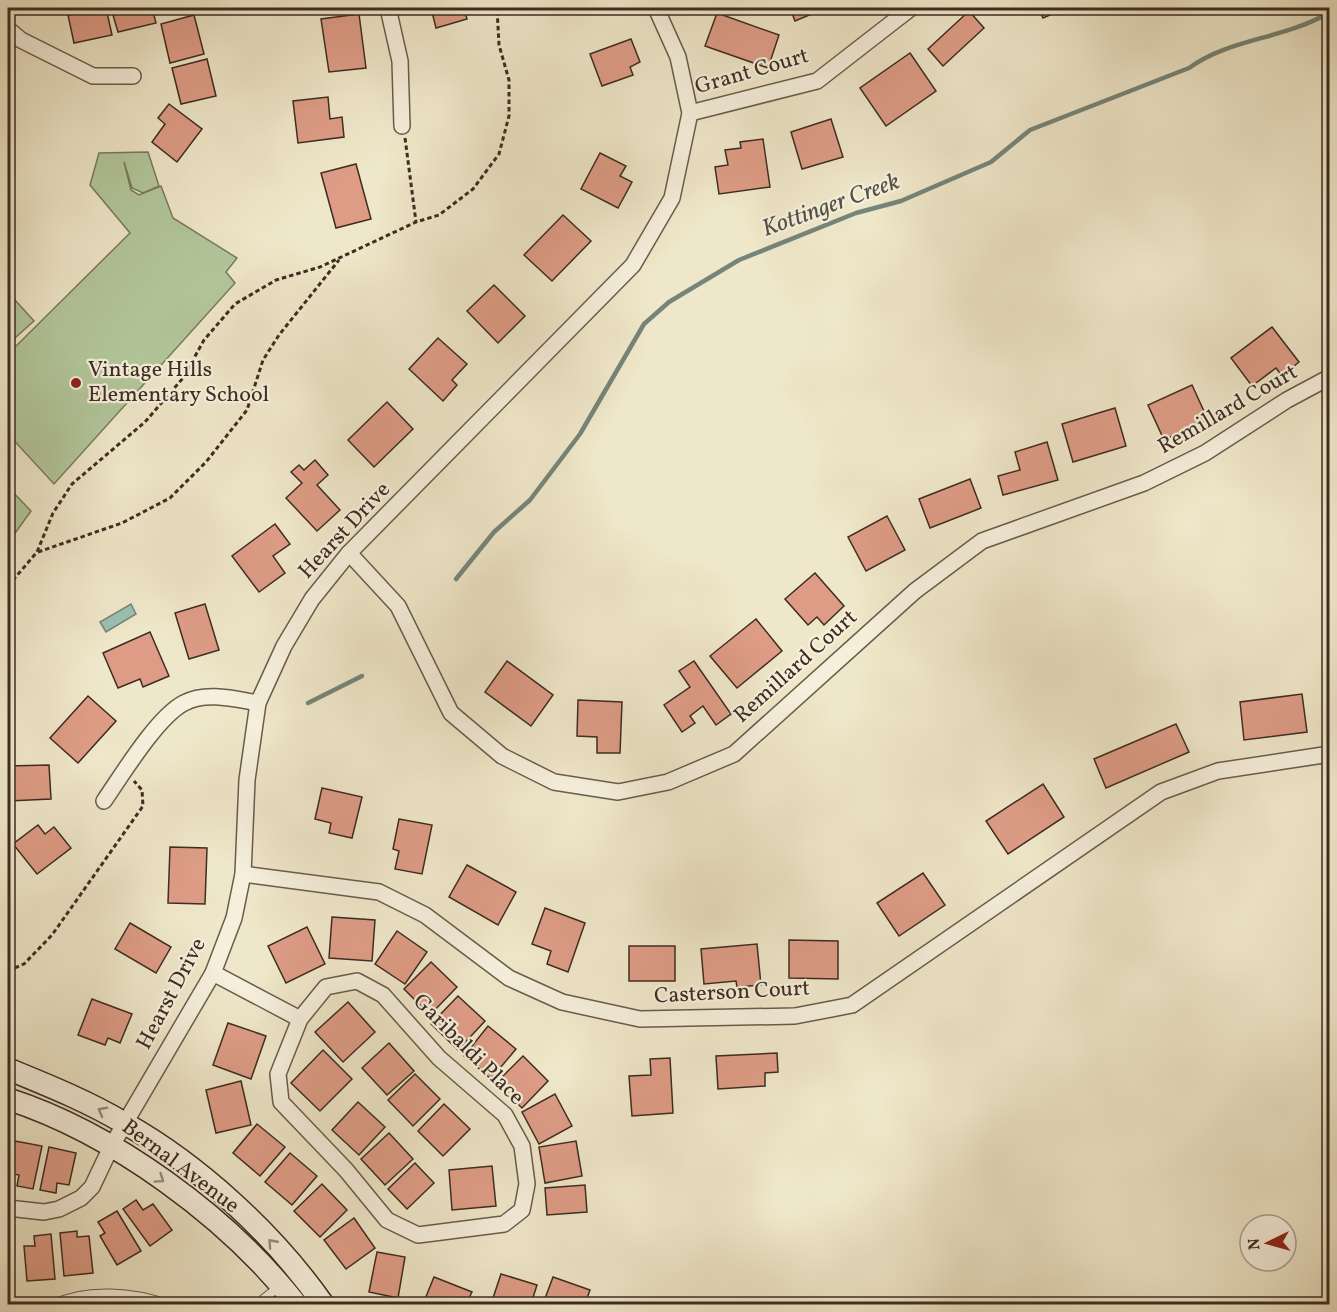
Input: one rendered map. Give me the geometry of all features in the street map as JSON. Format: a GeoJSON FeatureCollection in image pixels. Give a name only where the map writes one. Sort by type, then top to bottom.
{"type":"FeatureCollection","features":[{"type":"Feature","properties":{"kind":"main road","name":"Bernal Avenue"},"geometry":{"type":"LineString","coordinates":[[8,1069],[71,1095],[126,1124],[173,1155],[252,1221],[289,1279],[296,1305]]}},
{"type":"Feature","properties":{"kind":"main road","name":"Bernal Avenue"},"geometry":{"type":"LineString","coordinates":[[8,1099],[67,1121],[111,1147],[197,1205],[235,1238],[323,1305]]}},
{"type":"Feature","properties":{"kind":"street"},"geometry":{"type":"LineString","coordinates":[[388,8],[400,61],[402,126]]}},
{"type":"Feature","properties":{"kind":"street","name":"Hearst Drive"},"geometry":{"type":"LineString","coordinates":[[8,1208],[44,1212],[71,1204],[92,1187],[111,1147],[213,973],[234,918],[243,874],[248,780],[258,703],[284,646],[312,599],[349,553],[633,265],[672,198],[690,113],[678,57],[656,8]]}},
{"type":"Feature","properties":{"kind":"street","name":"Grant Court"},"geometry":{"type":"LineString","coordinates":[[690,113],[818,81],[911,8]]}},
{"type":"Feature","properties":{"kind":"street"},"geometry":{"type":"LineString","coordinates":[[8,29],[21,40],[93,76],[133,76]]}},
{"type":"Feature","properties":{"kind":"street","name":"Remillard Court"},"geometry":{"type":"LineString","coordinates":[[349,553],[398,606],[451,713],[502,756],[554,782],[618,792],[668,782],[734,754],[915,591],[982,541],[1144,483],[1205,453],[1287,400],[1329,377]]}},
{"type":"Feature","properties":{"kind":"street"},"geometry":{"type":"LineString","coordinates":[[104,801],[157,728],[184,703],[218,696],[258,703]]}},
{"type":"Feature","properties":{"kind":"street","name":"Casterson Court"},"geometry":{"type":"LineString","coordinates":[[243,874],[379,892],[424,915],[509,978],[562,1002],[640,1019],[795,1016],[852,1005],[1161,792],[1218,771],[1329,754]]}},
{"type":"Feature","properties":{"kind":"street"},"geometry":{"type":"LineString","coordinates":[[213,973],[300,1019]]}},
{"type":"Feature","properties":{"kind":"street","name":"Garibaldi Place"},"geometry":{"type":"LineString","coordinates":[[357,981],[383,995],[439,1058],[505,1115],[522,1146],[527,1184],[522,1210],[504,1224],[418,1235],[387,1220],[346,1170],[280,1102],[278,1074],[300,1019],[326,987],[357,981]]}},
{"type":"Feature","properties":{"kind":"lane"},"geometry":{"type":"LineString","coordinates":[[257,1305],[289,1279]]}},
{"type":"Feature","properties":{"kind":"lane"},"geometry":{"type":"LineString","coordinates":[[54,1305],[80,1297],[120,1294],[138,1295],[167,1305]]}},
{"type":"Feature","properties":{"kind":"path"},"geometry":{"type":"LineString","coordinates":[[8,586],[37,552],[53,513],[72,484],[145,422],[183,378],[204,340],[235,304],[276,280],[340,259],[416,222],[439,215],[473,189],[499,154],[510,116],[509,80],[499,45],[497,8]]}},
{"type":"Feature","properties":{"kind":"path"},"geometry":{"type":"LineString","coordinates":[[402,126],[416,222]]}},
{"type":"Feature","properties":{"kind":"path"},"geometry":{"type":"LineString","coordinates":[[37,552],[122,523],[170,498],[206,462],[247,410],[263,360],[279,335],[340,259]]}},
{"type":"Feature","properties":{"kind":"path"},"geometry":{"type":"LineString","coordinates":[[8,971],[24,964],[52,935],[143,806],[142,790],[124,773]]}},
{"type":"Feature","properties":{"kind":"green space"},"geometry":{"type":"Polygon","coordinates":[[[148,152],[159,186],[143,193],[132,188],[124,162],[131,190],[139,195],[161,186],[173,218],[237,258],[226,272],[235,283],[54,484],[8,434],[8,354],[130,233],[90,185],[99,153],[148,152]]]}},
{"type":"Feature","properties":{"kind":"green space"},"geometry":{"type":"Polygon","coordinates":[[[15,300],[34,321],[8,344],[8,306],[15,300]]]}},
{"type":"Feature","properties":{"kind":"green space"},"geometry":{"type":"Polygon","coordinates":[[[8,487],[31,511],[8,543],[8,487]]]}},
{"type":"Feature","properties":{"kind":"water"},"geometry":{"type":"Polygon","coordinates":[[[131,604],[136,614],[106,632],[100,622],[131,604]]]}},
{"type":"Feature","properties":{"kind":"building"},"geometry":{"type":"Polygon","coordinates":[[[106,8],[112,35],[74,43],[68,15],[106,8]]]}},
{"type":"Feature","properties":{"kind":"building"},"geometry":{"type":"Polygon","coordinates":[[[111,8],[152,8],[156,23],[118,32],[111,8]]]}},
{"type":"Feature","properties":{"kind":"building"},"geometry":{"type":"Polygon","coordinates":[[[431,8],[464,8],[467,19],[436,28],[431,8]]]}},
{"type":"Feature","properties":{"kind":"building"},"geometry":{"type":"Polygon","coordinates":[[[790,8],[826,8],[795,21],[790,8]]]}},
{"type":"Feature","properties":{"kind":"building"},"geometry":{"type":"Polygon","coordinates":[[[1038,8],[1066,8],[1043,18],[1038,8]]]}},
{"type":"Feature","properties":{"kind":"building"},"geometry":{"type":"Polygon","coordinates":[[[969,11],[984,28],[943,66],[928,49],[969,11]]]}},
{"type":"Feature","properties":{"kind":"building"},"geometry":{"type":"Polygon","coordinates":[[[717,13],[779,35],[768,68],[705,46],[717,13]]]}},
{"type":"Feature","properties":{"kind":"building"},"geometry":{"type":"Polygon","coordinates":[[[359,14],[366,68],[329,72],[321,19],[359,14]]]}},
{"type":"Feature","properties":{"kind":"building"},"geometry":{"type":"Polygon","coordinates":[[[194,15],[204,54],[170,63],[161,24],[194,15]]]}},
{"type":"Feature","properties":{"kind":"building"},"geometry":{"type":"Polygon","coordinates":[[[631,39],[640,62],[630,67],[633,75],[602,86],[590,54],[631,39]]]}},
{"type":"Feature","properties":{"kind":"building"},"geometry":{"type":"Polygon","coordinates":[[[910,53],[936,91],[886,126],[860,88],[910,53]]]}},
{"type":"Feature","properties":{"kind":"building"},"geometry":{"type":"Polygon","coordinates":[[[207,59],[216,96],[181,104],[172,68],[207,59]]]}},
{"type":"Feature","properties":{"kind":"building"},"geometry":{"type":"Polygon","coordinates":[[[328,97],[330,119],[342,117],[344,137],[298,143],[293,101],[328,97]]]}},
{"type":"Feature","properties":{"kind":"building"},"geometry":{"type":"Polygon","coordinates":[[[169,104],[202,129],[177,162],[152,142],[165,124],[158,118],[169,104]]]}},
{"type":"Feature","properties":{"kind":"building"},"geometry":{"type":"Polygon","coordinates":[[[831,119],[843,157],[802,169],[791,132],[831,119]]]}},
{"type":"Feature","properties":{"kind":"building"},"geometry":{"type":"Polygon","coordinates":[[[763,139],[770,187],[719,194],[715,167],[728,165],[725,150],[741,148],[740,142],[763,139]]]}},
{"type":"Feature","properties":{"kind":"building"},"geometry":{"type":"Polygon","coordinates":[[[600,153],[626,166],[620,176],[632,182],[618,208],[581,189],[600,153]]]}},
{"type":"Feature","properties":{"kind":"building"},"geometry":{"type":"Polygon","coordinates":[[[356,164],[371,219],[336,228],[321,173],[356,164]]]}},
{"type":"Feature","properties":{"kind":"building"},"geometry":{"type":"Polygon","coordinates":[[[563,215],[591,241],[552,281],[524,255],[563,215]]]}},
{"type":"Feature","properties":{"kind":"building"},"geometry":{"type":"Polygon","coordinates":[[[494,285],[525,316],[498,343],[467,311],[494,285]]]}},
{"type":"Feature","properties":{"kind":"building"},"geometry":{"type":"Polygon","coordinates":[[[1272,327],[1299,362],[1282,376],[1276,368],[1252,386],[1231,358],[1272,327]]]}},
{"type":"Feature","properties":{"kind":"building"},"geometry":{"type":"Polygon","coordinates":[[[438,338],[467,364],[452,380],[457,385],[443,401],[409,369],[438,338]]]}},
{"type":"Feature","properties":{"kind":"building"},"geometry":{"type":"Polygon","coordinates":[[[1192,385],[1208,420],[1164,440],[1148,405],[1192,385]]]}},
{"type":"Feature","properties":{"kind":"building"},"geometry":{"type":"Polygon","coordinates":[[[387,402],[413,429],[374,467],[348,440],[387,402]]]}},
{"type":"Feature","properties":{"kind":"building"},"geometry":{"type":"Polygon","coordinates":[[[1115,408],[1126,446],[1073,462],[1062,424],[1115,408]]]}},
{"type":"Feature","properties":{"kind":"building"},"geometry":{"type":"Polygon","coordinates":[[[1047,442],[1058,480],[1003,495],[998,476],[1020,470],[1015,452],[1047,442]]]}},
{"type":"Feature","properties":{"kind":"building"},"geometry":{"type":"Polygon","coordinates":[[[315,460],[328,475],[317,485],[340,510],[317,531],[286,498],[302,483],[291,472],[299,465],[304,470],[315,460]]]}},
{"type":"Feature","properties":{"kind":"building"},"geometry":{"type":"Polygon","coordinates":[[[970,479],[981,508],[930,528],[919,499],[970,479]]]}},
{"type":"Feature","properties":{"kind":"building"},"geometry":{"type":"Polygon","coordinates":[[[887,516],[905,550],[866,571],[848,537],[887,516]]]}},
{"type":"Feature","properties":{"kind":"building"},"geometry":{"type":"Polygon","coordinates":[[[275,524],[290,544],[273,556],[285,573],[259,592],[232,556],[275,524]]]}},
{"type":"Feature","properties":{"kind":"building"},"geometry":{"type":"Polygon","coordinates":[[[815,573],[844,606],[824,625],[817,617],[808,625],[785,599],[815,573]]]}},
{"type":"Feature","properties":{"kind":"building"},"geometry":{"type":"Polygon","coordinates":[[[205,604],[219,650],[189,659],[175,613],[205,604]]]}},
{"type":"Feature","properties":{"kind":"building"},"geometry":{"type":"Polygon","coordinates":[[[756,619],[782,651],[737,688],[710,656],[756,619]]]}},
{"type":"Feature","properties":{"kind":"building"},"geometry":{"type":"Polygon","coordinates":[[[150,632],[169,676],[143,687],[140,679],[118,688],[103,653],[150,632]]]}},
{"type":"Feature","properties":{"kind":"building"},"geometry":{"type":"Polygon","coordinates":[[[507,661],[553,695],[531,726],[485,692],[507,661]]]}},
{"type":"Feature","properties":{"kind":"building"},"geometry":{"type":"Polygon","coordinates":[[[694,661],[731,714],[716,725],[703,706],[690,716],[695,723],[682,732],[664,705],[690,687],[679,671],[694,661]]]}},
{"type":"Feature","properties":{"kind":"building"},"geometry":{"type":"Polygon","coordinates":[[[1302,694],[1307,732],[1244,740],[1240,702],[1302,694]]]}},
{"type":"Feature","properties":{"kind":"building"},"geometry":{"type":"Polygon","coordinates":[[[88,696],[116,721],[78,763],[50,738],[88,696]]]}},
{"type":"Feature","properties":{"kind":"building"},"geometry":{"type":"Polygon","coordinates":[[[578,700],[622,702],[620,753],[597,753],[597,737],[577,736],[578,700]]]}},
{"type":"Feature","properties":{"kind":"building"},"geometry":{"type":"Polygon","coordinates":[[[1176,724],[1189,752],[1106,788],[1094,759],[1176,724]]]}},
{"type":"Feature","properties":{"kind":"building"},"geometry":{"type":"Polygon","coordinates":[[[49,765],[51,799],[8,801],[8,766],[49,765]]]}},
{"type":"Feature","properties":{"kind":"building"},"geometry":{"type":"Polygon","coordinates":[[[1043,784],[1064,817],[1008,854],[986,821],[1043,784]]]}},
{"type":"Feature","properties":{"kind":"building"},"geometry":{"type":"Polygon","coordinates":[[[322,788],[362,797],[352,838],[329,833],[331,823],[315,819],[322,788]]]}},
{"type":"Feature","properties":{"kind":"building"},"geometry":{"type":"Polygon","coordinates":[[[399,819],[432,825],[422,874],[395,869],[399,851],[393,849],[399,819]]]}},
{"type":"Feature","properties":{"kind":"building"},"geometry":{"type":"Polygon","coordinates":[[[38,825],[45,834],[54,827],[71,848],[37,874],[13,844],[38,825]]]}},
{"type":"Feature","properties":{"kind":"building"},"geometry":{"type":"Polygon","coordinates":[[[170,847],[207,848],[205,904],[168,903],[170,847]]]}},
{"type":"Feature","properties":{"kind":"building"},"geometry":{"type":"Polygon","coordinates":[[[467,865],[516,892],[498,925],[449,897],[467,865]]]}},
{"type":"Feature","properties":{"kind":"building"},"geometry":{"type":"Polygon","coordinates":[[[923,873],[945,905],[899,936],[877,903],[923,873]]]}},
{"type":"Feature","properties":{"kind":"building"},"geometry":{"type":"Polygon","coordinates":[[[545,908],[585,923],[568,972],[547,964],[551,951],[532,944],[545,908]]]}},
{"type":"Feature","properties":{"kind":"building"},"geometry":{"type":"Polygon","coordinates":[[[332,917],[375,920],[372,961],[329,958],[332,917]]]}},
{"type":"Feature","properties":{"kind":"building"},"geometry":{"type":"Polygon","coordinates":[[[130,923],[171,947],[156,973],[115,949],[130,923]]]}},
{"type":"Feature","properties":{"kind":"building"},"geometry":{"type":"Polygon","coordinates":[[[307,927],[325,964],[286,983],[268,946],[307,927]]]}},
{"type":"Feature","properties":{"kind":"building"},"geometry":{"type":"Polygon","coordinates":[[[397,931],[427,952],[405,984],[375,964],[397,931]]]}},
{"type":"Feature","properties":{"kind":"building"},"geometry":{"type":"Polygon","coordinates":[[[789,940],[838,941],[838,979],[789,978],[789,940]]]}},
{"type":"Feature","properties":{"kind":"building"},"geometry":{"type":"Polygon","coordinates":[[[757,944],[761,985],[737,987],[736,981],[704,984],[701,949],[757,944]]]}},
{"type":"Feature","properties":{"kind":"building"},"geometry":{"type":"Polygon","coordinates":[[[629,946],[675,946],[675,981],[629,981],[629,946]]]}},
{"type":"Feature","properties":{"kind":"building"},"geometry":{"type":"Polygon","coordinates":[[[431,962],[457,987],[430,1015],[404,989],[431,962]]]}},
{"type":"Feature","properties":{"kind":"building"},"geometry":{"type":"Polygon","coordinates":[[[458,996],[485,1021],[458,1050],[431,1024],[458,996]]]}},
{"type":"Feature","properties":{"kind":"building"},"geometry":{"type":"Polygon","coordinates":[[[92,999],[132,1014],[120,1043],[108,1038],[105,1045],[78,1035],[92,999]]]}},
{"type":"Feature","properties":{"kind":"building"},"geometry":{"type":"Polygon","coordinates":[[[348,1002],[375,1032],[343,1062],[315,1032],[348,1002]]]}},
{"type":"Feature","properties":{"kind":"building"},"geometry":{"type":"Polygon","coordinates":[[[228,1023],[266,1036],[251,1079],[213,1065],[228,1023]]]}},
{"type":"Feature","properties":{"kind":"building"},"geometry":{"type":"Polygon","coordinates":[[[488,1026],[516,1049],[491,1079],[464,1056],[488,1026]]]}},
{"type":"Feature","properties":{"kind":"building"},"geometry":{"type":"Polygon","coordinates":[[[389,1043],[414,1071],[387,1095],[362,1068],[389,1043]]]}},
{"type":"Feature","properties":{"kind":"building"},"geometry":{"type":"Polygon","coordinates":[[[323,1050],[352,1079],[320,1111],[291,1083],[323,1050]]]}},
{"type":"Feature","properties":{"kind":"building"},"geometry":{"type":"Polygon","coordinates":[[[777,1053],[778,1072],[765,1073],[765,1086],[718,1089],[716,1056],[777,1053]]]}},
{"type":"Feature","properties":{"kind":"building"},"geometry":{"type":"Polygon","coordinates":[[[523,1056],[548,1081],[522,1108],[496,1083],[523,1056]]]}},
{"type":"Feature","properties":{"kind":"building"},"geometry":{"type":"Polygon","coordinates":[[[670,1058],[673,1113],[632,1116],[629,1076],[651,1075],[650,1059],[670,1058]]]}},
{"type":"Feature","properties":{"kind":"building"},"geometry":{"type":"Polygon","coordinates":[[[415,1074],[440,1099],[413,1126],[388,1100],[415,1074]]]}},
{"type":"Feature","properties":{"kind":"building"},"geometry":{"type":"Polygon","coordinates":[[[241,1081],[251,1125],[216,1133],[206,1090],[241,1081]]]}},
{"type":"Feature","properties":{"kind":"building"},"geometry":{"type":"Polygon","coordinates":[[[555,1094],[572,1126],[539,1144],[522,1112],[555,1094]]]}},
{"type":"Feature","properties":{"kind":"building"},"geometry":{"type":"Polygon","coordinates":[[[358,1102],[385,1127],[359,1155],[332,1130],[358,1102]]]}},
{"type":"Feature","properties":{"kind":"building"},"geometry":{"type":"Polygon","coordinates":[[[444,1104],[470,1129],[443,1156],[418,1131],[444,1104]]]}},
{"type":"Feature","properties":{"kind":"building"},"geometry":{"type":"Polygon","coordinates":[[[257,1124],[285,1147],[260,1176],[233,1153],[257,1124]]]}},
{"type":"Feature","properties":{"kind":"building"},"geometry":{"type":"Polygon","coordinates":[[[389,1133],[413,1159],[385,1185],[361,1159],[389,1133]]]}},
{"type":"Feature","properties":{"kind":"building"},"geometry":{"type":"Polygon","coordinates":[[[15,1141],[42,1146],[33,1189],[17,1186],[19,1175],[9,1173],[15,1141]]]}},
{"type":"Feature","properties":{"kind":"building"},"geometry":{"type":"Polygon","coordinates":[[[576,1141],[582,1176],[545,1183],[539,1147],[576,1141]]]}},
{"type":"Feature","properties":{"kind":"building"},"geometry":{"type":"Polygon","coordinates":[[[49,1147],[76,1153],[69,1185],[57,1183],[56,1193],[40,1190],[49,1147]]]}},
{"type":"Feature","properties":{"kind":"building"},"geometry":{"type":"Polygon","coordinates":[[[290,1153],[317,1176],[292,1205],[265,1182],[290,1153]]]}},
{"type":"Feature","properties":{"kind":"building"},"geometry":{"type":"Polygon","coordinates":[[[415,1163],[434,1183],[407,1209],[388,1189],[415,1163]]]}},
{"type":"Feature","properties":{"kind":"building"},"geometry":{"type":"Polygon","coordinates":[[[492,1166],[496,1206],[452,1210],[449,1170],[492,1166]]]}},
{"type":"Feature","properties":{"kind":"building"},"geometry":{"type":"Polygon","coordinates":[[[322,1184],[347,1210],[320,1237],[294,1211],[322,1184]]]}},
{"type":"Feature","properties":{"kind":"building"},"geometry":{"type":"Polygon","coordinates":[[[585,1185],[587,1212],[547,1215],[545,1188],[585,1185]]]}},
{"type":"Feature","properties":{"kind":"building"},"geometry":{"type":"Polygon","coordinates":[[[136,1200],[143,1210],[153,1204],[172,1230],[150,1246],[123,1209],[136,1200]]]}},
{"type":"Feature","properties":{"kind":"building"},"geometry":{"type":"Polygon","coordinates":[[[117,1211],[141,1251],[117,1265],[100,1236],[105,1233],[98,1222],[117,1211]]]}},
{"type":"Feature","properties":{"kind":"building"},"geometry":{"type":"Polygon","coordinates":[[[354,1218],[375,1248],[346,1269],[324,1240],[354,1218]]]}},
{"type":"Feature","properties":{"kind":"building"},"geometry":{"type":"Polygon","coordinates":[[[77,1231],[77,1237],[89,1236],[93,1273],[64,1276],[60,1233],[77,1231]]]}},
{"type":"Feature","properties":{"kind":"building"},"geometry":{"type":"Polygon","coordinates":[[[51,1234],[55,1279],[27,1281],[24,1246],[35,1246],[34,1236],[51,1234]]]}},
{"type":"Feature","properties":{"kind":"building"},"geometry":{"type":"Polygon","coordinates":[[[8,1241],[10,1241],[12,1272],[8,1272],[8,1241]]]}},
{"type":"Feature","properties":{"kind":"building"},"geometry":{"type":"Polygon","coordinates":[[[377,1252],[405,1257],[398,1298],[369,1292],[377,1252]]]}},
{"type":"Feature","properties":{"kind":"building"},"geometry":{"type":"Polygon","coordinates":[[[501,1274],[537,1285],[531,1304],[491,1304],[501,1274]]]}},
{"type":"Feature","properties":{"kind":"building"},"geometry":{"type":"Polygon","coordinates":[[[434,1277],[472,1292],[466,1304],[423,1304],[434,1277]]]}},
{"type":"Feature","properties":{"kind":"building"},"geometry":{"type":"Polygon","coordinates":[[[553,1277],[590,1290],[585,1304],[543,1304],[553,1277]]]}},
{"type":"Feature","properties":{"kind":"waterway","name":"Kottinger Creek"},"geometry":{"type":"LineString","coordinates":[[456,579],[494,532],[530,500],[580,434],[644,324],[669,302],[739,260],[856,213],[901,201],[991,162],[1030,130],[1189,68],[1222,50],[1295,28],[1330,12]]}},
{"type":"Feature","properties":{"kind":"waterway","name":"Kottinger Creek"},"geometry":{"type":"LineString","coordinates":[[308,703],[362,676]]}},
{"type":"Feature","properties":{"kind":"place","name":"Vintage Hills Elementary School"},"geometry":{"type":"Point","coordinates":[76,383]}}]}
